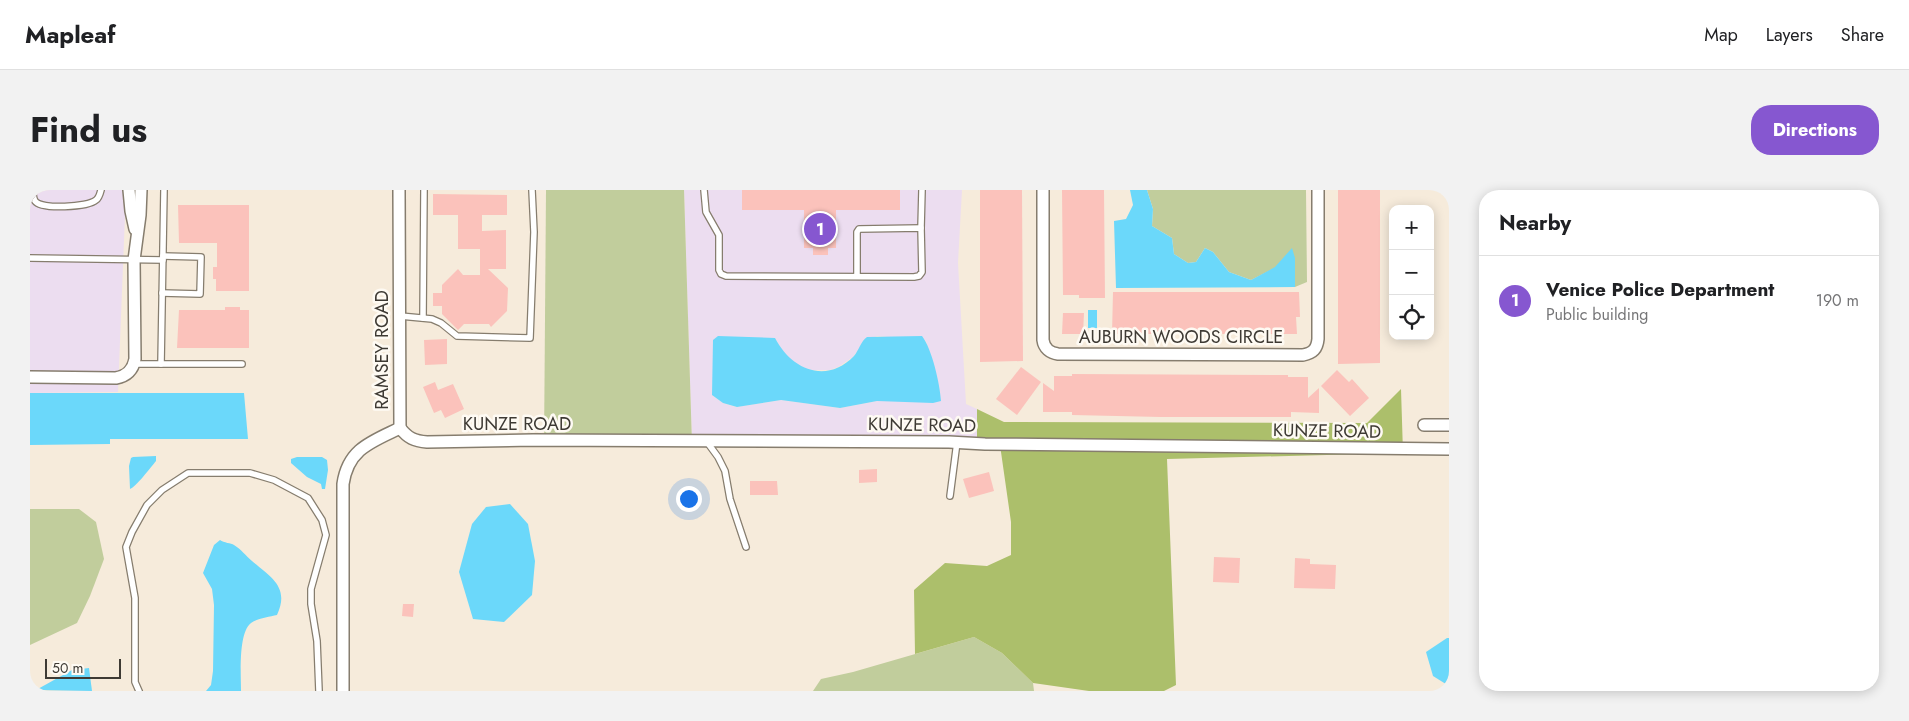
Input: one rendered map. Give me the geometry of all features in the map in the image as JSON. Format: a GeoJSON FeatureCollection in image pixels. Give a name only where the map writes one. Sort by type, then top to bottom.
{"type":"FeatureCollection","features":[{"type":"Feature","properties":{"kind":"street"},"geometry":{"type":"LineString","coordinates":[[129,190],[131,211],[137,236]]}},
{"type":"Feature","properties":{"kind":"street"},"geometry":{"type":"LineString","coordinates":[[30,377],[120,377],[128,373],[134,364],[134,260],[140,190]]}},
{"type":"Feature","properties":{"kind":"street","name":"RAMSEY ROAD"},"geometry":{"type":"LineString","coordinates":[[343,691],[344,474],[358,451],[400,428],[399,190]]}},
{"type":"Feature","properties":{"kind":"street","name":"AUBURN WOODS CIRCLE"},"geometry":{"type":"LineString","coordinates":[[1042,190],[1043,340],[1049,351],[1058,354],[1294,355],[1311,353],[1318,344],[1318,190]]}},
{"type":"Feature","properties":{"kind":"street"},"geometry":{"type":"LineString","coordinates":[[1424,425],[1449,425]]}},
{"type":"Feature","properties":{"kind":"street","name":"KUNZE ROAD"},"geometry":{"type":"LineString","coordinates":[[400,428],[413,440],[427,442],[533,440],[957,442],[1035,445],[1449,449]]}},
{"type":"Feature","properties":{"kind":"lane"},"geometry":{"type":"LineString","coordinates":[[33,190],[34,199],[40,205],[86,205],[95,201],[101,190]]}},
{"type":"Feature","properties":{"kind":"lane"},"geometry":{"type":"LineString","coordinates":[[161,364],[164,190]]}},
{"type":"Feature","properties":{"kind":"lane"},"geometry":{"type":"LineString","coordinates":[[423,318],[424,190]]}},
{"type":"Feature","properties":{"kind":"lane"},"geometry":{"type":"LineString","coordinates":[[400,316],[441,322],[457,336],[530,338],[534,232],[532,190]]}},
{"type":"Feature","properties":{"kind":"lane"},"geometry":{"type":"LineString","coordinates":[[704,190],[706,212],[719,235],[719,270],[721,274],[726,276],[919,276],[922,272],[922,190]]}},
{"type":"Feature","properties":{"kind":"lane"},"geometry":{"type":"LineString","coordinates":[[857,276],[857,232],[859,229],[921,228]]}},
{"type":"Feature","properties":{"kind":"lane"},"geometry":{"type":"LineString","coordinates":[[30,258],[134,260],[201,257],[200,294],[162,293]]}},
{"type":"Feature","properties":{"kind":"lane"},"geometry":{"type":"LineString","coordinates":[[134,364],[242,364]]}},
{"type":"Feature","properties":{"kind":"lane"},"geometry":{"type":"LineString","coordinates":[[706,442],[718,457],[725,471],[730,499],[746,547]]}},
{"type":"Feature","properties":{"kind":"lane"},"geometry":{"type":"LineString","coordinates":[[950,496],[957,442]]}},
{"type":"Feature","properties":{"kind":"lane"},"geometry":{"type":"LineString","coordinates":[[139,691],[134,668],[135,598],[126,547],[132,532],[147,505],[162,490],[188,473],[250,473],[274,480],[308,498],[322,520],[326,535],[311,589],[311,604],[317,641],[318,691]]}},
{"type":"Feature","properties":{"kind":"shaded area"},"geometry":{"type":"Polygon","coordinates":[[[30,190],[126,190],[118,392],[30,393],[30,190]]]}},
{"type":"Feature","properties":{"kind":"shaded area"},"geometry":{"type":"Polygon","coordinates":[[[684,190],[962,190],[958,263],[966,404],[977,409],[977,438],[692,444],[684,190]],[[877,336],[863,344],[853,357],[838,367],[830,370],[810,370],[801,367],[791,360],[781,350],[775,338],[716,338],[712,395],[723,403],[736,407],[781,400],[840,408],[877,401],[892,401],[928,349],[926,341],[877,336]]]}},
{"type":"Feature","properties":{"kind":"green space"},"geometry":{"type":"Polygon","coordinates":[[[546,190],[684,190],[692,444],[544,446],[546,190]]]}},
{"type":"Feature","properties":{"kind":"green space"},"geometry":{"type":"Polygon","coordinates":[[[1147,190],[1306,190],[1307,282],[1295,287],[1295,258],[1251,280],[1229,272],[1213,252],[1205,248],[1196,262],[1188,263],[1174,254],[1172,238],[1152,226],[1153,209],[1147,190]]]}},
{"type":"Feature","properties":{"kind":"green space"},"geometry":{"type":"Polygon","coordinates":[[[1401,389],[1403,453],[1167,459],[1176,685],[1164,691],[1089,691],[1033,683],[1002,653],[974,637],[915,654],[914,590],[945,563],[987,566],[1011,555],[1011,522],[999,438],[977,438],[977,409],[1004,422],[1367,423],[1401,389]]]}},
{"type":"Feature","properties":{"kind":"green space"},"geometry":{"type":"Polygon","coordinates":[[[30,509],[79,509],[96,522],[104,559],[77,623],[30,645],[30,509]]]}},
{"type":"Feature","properties":{"kind":"green space"},"geometry":{"type":"Polygon","coordinates":[[[974,637],[1002,653],[1033,683],[1034,691],[813,691],[821,679],[853,672],[974,637]]]}},
{"type":"Feature","properties":{"kind":"water"},"geometry":{"type":"Polygon","coordinates":[[[1130,190],[1147,190],[1153,209],[1152,226],[1172,238],[1174,254],[1188,263],[1196,262],[1205,248],[1213,252],[1229,272],[1251,280],[1275,267],[1292,248],[1295,258],[1295,287],[1116,288],[1114,221],[1126,219],[1133,205],[1130,190]]]}},
{"type":"Feature","properties":{"kind":"water"},"geometry":{"type":"Polygon","coordinates":[[[1088,310],[1097,310],[1097,328],[1088,328],[1088,310]]]}},
{"type":"Feature","properties":{"kind":"water"},"geometry":{"type":"Polygon","coordinates":[[[718,336],[775,338],[790,358],[810,370],[821,371],[832,370],[843,365],[854,356],[867,337],[922,336],[935,367],[941,401],[933,403],[877,401],[840,408],[781,400],[737,407],[723,403],[712,395],[713,340],[718,336]]]}},
{"type":"Feature","properties":{"kind":"water"},"geometry":{"type":"Polygon","coordinates":[[[30,393],[244,393],[248,439],[110,439],[110,444],[30,445],[30,393]]]}},
{"type":"Feature","properties":{"kind":"water"},"geometry":{"type":"Polygon","coordinates":[[[156,456],[156,461],[130,489],[129,466],[131,458],[156,456]]]}},
{"type":"Feature","properties":{"kind":"water"},"geometry":{"type":"Polygon","coordinates":[[[297,457],[322,457],[327,460],[328,470],[325,489],[322,489],[321,484],[307,477],[291,463],[291,459],[297,457]]]}},
{"type":"Feature","properties":{"kind":"water"},"geometry":{"type":"Polygon","coordinates":[[[510,504],[528,524],[535,561],[532,595],[504,622],[473,619],[459,572],[472,524],[486,507],[510,504]]]}},
{"type":"Feature","properties":{"kind":"water"},"geometry":{"type":"Polygon","coordinates":[[[220,540],[233,544],[272,578],[280,590],[281,597],[277,615],[257,620],[247,628],[241,655],[241,691],[206,691],[211,685],[213,671],[214,605],[212,589],[203,573],[214,545],[220,540]]]}},
{"type":"Feature","properties":{"kind":"water"},"geometry":{"type":"Polygon","coordinates":[[[1449,638],[1449,686],[1433,676],[1426,652],[1449,638]]]}},
{"type":"Feature","properties":{"kind":"water"},"geometry":{"type":"Polygon","coordinates":[[[89,668],[92,691],[36,690],[72,670],[89,668]]]}},
{"type":"Feature","properties":{"kind":"building"},"geometry":{"type":"Polygon","coordinates":[[[742,190],[900,190],[900,210],[836,210],[836,248],[828,248],[828,255],[813,255],[813,248],[804,248],[804,210],[742,210],[742,190]]]}},
{"type":"Feature","properties":{"kind":"building"},"geometry":{"type":"Polygon","coordinates":[[[980,190],[1022,190],[1023,361],[980,362],[980,190]]]}},
{"type":"Feature","properties":{"kind":"building"},"geometry":{"type":"Polygon","coordinates":[[[1062,190],[1104,190],[1105,298],[1079,298],[1079,295],[1063,295],[1062,190]]]}},
{"type":"Feature","properties":{"kind":"building"},"geometry":{"type":"Polygon","coordinates":[[[1338,190],[1380,190],[1380,363],[1338,364],[1338,190]]]}},
{"type":"Feature","properties":{"kind":"building"},"geometry":{"type":"Polygon","coordinates":[[[433,194],[507,195],[507,215],[482,215],[482,231],[506,230],[506,269],[488,269],[508,288],[507,311],[491,327],[489,324],[464,324],[458,330],[442,314],[442,306],[433,306],[433,293],[442,293],[442,285],[458,269],[463,275],[480,275],[480,249],[458,249],[458,215],[433,215],[433,194]]]}},
{"type":"Feature","properties":{"kind":"building"},"geometry":{"type":"Polygon","coordinates":[[[178,205],[249,205],[249,291],[216,291],[213,267],[217,267],[217,243],[179,243],[178,205]]]}},
{"type":"Feature","properties":{"kind":"building"},"geometry":{"type":"Polygon","coordinates":[[[1113,292],[1299,292],[1300,317],[1296,317],[1297,334],[1112,334],[1113,292]]]}},
{"type":"Feature","properties":{"kind":"building"},"geometry":{"type":"Polygon","coordinates":[[[225,307],[240,307],[240,310],[249,310],[249,348],[177,348],[179,310],[225,310],[225,307]]]}},
{"type":"Feature","properties":{"kind":"building"},"geometry":{"type":"Polygon","coordinates":[[[1063,313],[1084,313],[1083,334],[1062,334],[1063,313]]]}},
{"type":"Feature","properties":{"kind":"building"},"geometry":{"type":"Polygon","coordinates":[[[447,339],[447,364],[425,365],[424,340],[447,339]]]}},
{"type":"Feature","properties":{"kind":"building"},"geometry":{"type":"Polygon","coordinates":[[[1021,367],[1041,382],[1017,415],[996,399],[1021,367]]]}},
{"type":"Feature","properties":{"kind":"building"},"geometry":{"type":"Polygon","coordinates":[[[1337,370],[1349,382],[1352,379],[1369,398],[1350,416],[1321,386],[1337,370]]]}},
{"type":"Feature","properties":{"kind":"building"},"geometry":{"type":"Polygon","coordinates":[[[1072,374],[1288,375],[1288,377],[1308,377],[1308,398],[1319,388],[1319,413],[1291,412],[1291,417],[1161,417],[1072,415],[1072,412],[1043,412],[1043,383],[1054,391],[1054,376],[1072,376],[1072,374]]]}},
{"type":"Feature","properties":{"kind":"building"},"geometry":{"type":"Polygon","coordinates":[[[435,382],[438,390],[453,384],[464,409],[445,418],[441,410],[434,413],[423,387],[435,382]]]}},
{"type":"Feature","properties":{"kind":"building"},"geometry":{"type":"Polygon","coordinates":[[[877,469],[877,482],[859,483],[859,470],[877,469]]]}},
{"type":"Feature","properties":{"kind":"building"},"geometry":{"type":"Polygon","coordinates":[[[989,472],[994,491],[969,498],[963,479],[989,472]]]}},
{"type":"Feature","properties":{"kind":"building"},"geometry":{"type":"Polygon","coordinates":[[[750,481],[777,481],[778,495],[750,495],[750,481]]]}},
{"type":"Feature","properties":{"kind":"building"},"geometry":{"type":"Polygon","coordinates":[[[1214,557],[1240,558],[1239,583],[1213,582],[1214,557]]]}},
{"type":"Feature","properties":{"kind":"building"},"geometry":{"type":"Polygon","coordinates":[[[1295,558],[1310,559],[1310,564],[1336,565],[1335,589],[1294,588],[1295,558]]]}},
{"type":"Feature","properties":{"kind":"building"},"geometry":{"type":"Polygon","coordinates":[[[403,604],[414,604],[413,617],[402,616],[403,604]]]}},
{"type":"Feature","properties":{"kind":"place","name":"Venice Police Department"},"geometry":{"type":"Point","coordinates":[820,229]}}]}
